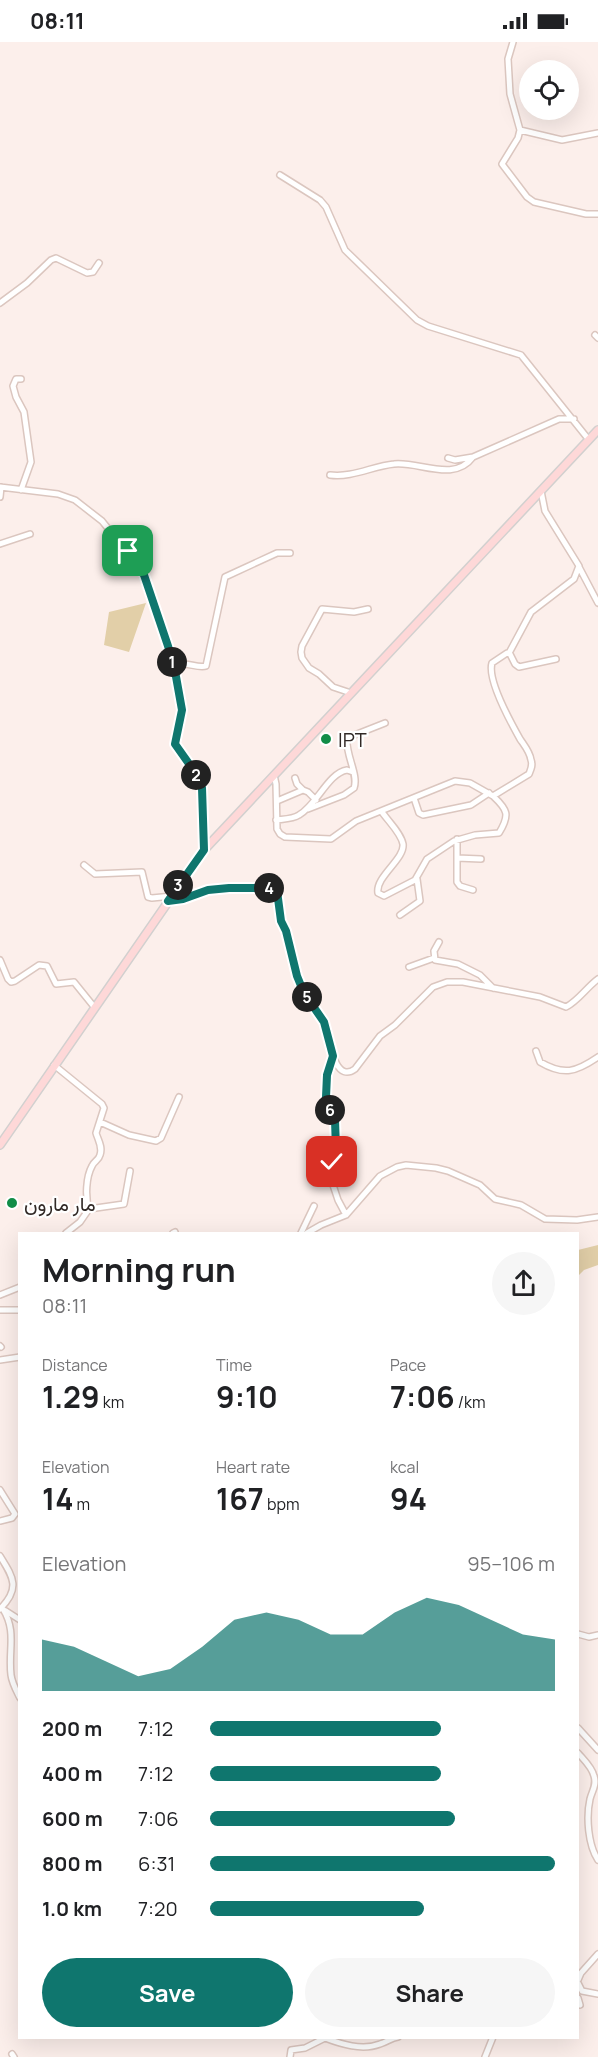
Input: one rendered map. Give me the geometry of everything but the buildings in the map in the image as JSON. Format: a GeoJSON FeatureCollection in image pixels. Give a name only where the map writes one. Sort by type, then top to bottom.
{"type":"FeatureCollection","features":[{"type":"Feature","properties":{"kind":"main road"},"geometry":{"type":"LineString","coordinates":[[0,1145],[204,850],[598,430]]}},
{"type":"Feature","properties":{"kind":"street"},"geometry":{"type":"LineString","coordinates":[[513,42],[508,59],[510,94],[520,130],[518,138],[502,164],[527,196],[537,203],[586,214],[598,214]]}},
{"type":"Feature","properties":{"kind":"street"},"geometry":{"type":"LineString","coordinates":[[520,130],[562,140],[598,133]]}},
{"type":"Feature","properties":{"kind":"street"},"geometry":{"type":"LineString","coordinates":[[280,175],[320,200],[326,207],[345,250],[417,320],[428,326],[521,356],[589,440]]}},
{"type":"Feature","properties":{"kind":"street"},"geometry":{"type":"LineString","coordinates":[[0,303],[56,258],[87,273],[93,272],[99,264]]}},
{"type":"Feature","properties":{"kind":"street"},"geometry":{"type":"LineString","coordinates":[[21,379],[16,379],[13,386],[24,411],[31,462],[21,490]]}},
{"type":"Feature","properties":{"kind":"street"},"geometry":{"type":"LineString","coordinates":[[448,458],[453,460],[473,457],[559,419],[574,419]]}},
{"type":"Feature","properties":{"kind":"street"},"geometry":{"type":"LineString","coordinates":[[330,475],[342,476],[400,463],[438,470],[456,468],[467,464],[473,457]]}},
{"type":"Feature","properties":{"kind":"street"},"geometry":{"type":"LineString","coordinates":[[0,497],[1,487],[67,496],[92,511],[114,534],[144,575],[173,664],[182,710],[175,744],[192,768],[202,788],[204,850]]}},
{"type":"Feature","properties":{"kind":"street"},"geometry":{"type":"LineString","coordinates":[[541,491],[545,511],[579,566],[598,603]]}},
{"type":"Feature","properties":{"kind":"street"},"geometry":{"type":"LineString","coordinates":[[0,544],[30,534]]}},
{"type":"Feature","properties":{"kind":"street"},"geometry":{"type":"LineString","coordinates":[[173,664],[184,662],[201,668],[206,666],[225,577],[277,553],[290,553]]}},
{"type":"Feature","properties":{"kind":"street"},"geometry":{"type":"LineString","coordinates":[[414,798],[419,813],[423,815],[471,805],[526,776],[532,767],[529,754],[506,711],[491,669],[493,661],[508,653],[531,612],[574,579],[579,566]]}},
{"type":"Feature","properties":{"kind":"street"},"geometry":{"type":"LineString","coordinates":[[351,693],[335,688],[309,668],[302,658],[301,650],[322,609],[354,612],[368,609]]}},
{"type":"Feature","properties":{"kind":"street"},"geometry":{"type":"LineString","coordinates":[[508,653],[519,668],[556,659]]}},
{"type":"Feature","properties":{"kind":"street"},"geometry":{"type":"LineString","coordinates":[[276,820],[297,816],[354,788],[356,784],[346,746],[347,738],[385,723]]}},
{"type":"Feature","properties":{"kind":"street"},"geometry":{"type":"LineString","coordinates":[[308,809],[339,772],[347,770],[353,773]]}},
{"type":"Feature","properties":{"kind":"street"},"geometry":{"type":"LineString","coordinates":[[274,775],[277,801],[276,820],[278,831],[284,837],[327,840],[352,823],[455,781],[470,783],[491,794],[502,804],[506,814],[500,833],[456,839],[430,856],[422,865],[417,879],[420,901],[400,915]]}},
{"type":"Feature","properties":{"kind":"street"},"geometry":{"type":"LineString","coordinates":[[295,778],[297,784],[316,800]]}},
{"type":"Feature","properties":{"kind":"street"},"geometry":{"type":"LineString","coordinates":[[277,801],[303,790]]}},
{"type":"Feature","properties":{"kind":"street"},"geometry":{"type":"LineString","coordinates":[[382,812],[403,846],[377,886],[378,893],[388,895],[417,879]]}},
{"type":"Feature","properties":{"kind":"street"},"geometry":{"type":"LineString","coordinates":[[456,839],[458,884],[473,890]]}},
{"type":"Feature","properties":{"kind":"street"},"geometry":{"type":"LineString","coordinates":[[457,858],[481,859]]}},
{"type":"Feature","properties":{"kind":"street"},"geometry":{"type":"LineString","coordinates":[[84,865],[95,874],[142,872],[148,897],[152,898],[170,899],[218,889],[270,888],[276,890],[281,921],[286,931],[297,976],[304,993],[324,1022],[336,1065],[349,1072],[380,1036],[436,985],[457,981],[540,997],[566,1007],[598,979]]}},
{"type":"Feature","properties":{"kind":"street"},"geometry":{"type":"LineString","coordinates":[[434,958],[434,951],[439,942]]}},
{"type":"Feature","properties":{"kind":"street"},"geometry":{"type":"LineString","coordinates":[[434,958],[437,961],[461,965],[480,975],[494,989]]}},
{"type":"Feature","properties":{"kind":"street"},"geometry":{"type":"LineString","coordinates":[[409,966],[434,958]]}},
{"type":"Feature","properties":{"kind":"street"},"geometry":{"type":"LineString","coordinates":[[0,960],[11,982],[39,965],[47,966],[56,984],[74,982],[95,1008]]}},
{"type":"Feature","properties":{"kind":"street"},"geometry":{"type":"LineString","coordinates":[[536,1051],[540,1062],[561,1071],[578,1069],[598,1057]]}},
{"type":"Feature","properties":{"kind":"street"},"geometry":{"type":"LineString","coordinates":[[333,1056],[327,1075],[327,1105],[335,1122],[336,1149],[330,1176],[346,1215]]}},
{"type":"Feature","properties":{"kind":"street"},"geometry":{"type":"LineString","coordinates":[[54,1065],[102,1104],[104,1111],[96,1133],[100,1141],[101,1154],[90,1169],[87,1194],[89,1209],[80,1222],[67,1232]]}},
{"type":"Feature","properties":{"kind":"street"},"geometry":{"type":"LineString","coordinates":[[100,1122],[129,1135],[156,1141],[161,1138],[179,1097]]}},
{"type":"Feature","properties":{"kind":"street"},"geometry":{"type":"LineString","coordinates":[[309,1232],[346,1215],[383,1173],[411,1165],[440,1168],[460,1176],[480,1185],[495,1199],[521,1205],[545,1219],[576,1220],[598,1216]]}},
{"type":"Feature","properties":{"kind":"street"},"geometry":{"type":"LineString","coordinates":[[89,1209],[124,1204],[130,1170]]}},
{"type":"Feature","properties":{"kind":"street"},"geometry":{"type":"LineString","coordinates":[[301,1232],[314,1206]]}},
{"type":"Feature","properties":{"kind":"street"},"geometry":{"type":"LineString","coordinates":[[0,1295],[18,1288]]}},
{"type":"Feature","properties":{"kind":"street"},"geometry":{"type":"LineString","coordinates":[[0,1310],[18,1310]]}},
{"type":"Feature","properties":{"kind":"street"},"geometry":{"type":"LineString","coordinates":[[0,1360],[18,1357]]}},
{"type":"Feature","properties":{"kind":"street"},"geometry":{"type":"LineString","coordinates":[[0,1490],[17,1518],[0,1521]]}},
{"type":"Feature","properties":{"kind":"street"},"geometry":{"type":"LineString","coordinates":[[0,1556],[11,1572],[13,1581],[10,1593],[1,1609]]}},
{"type":"Feature","properties":{"kind":"street"},"geometry":{"type":"LineString","coordinates":[[1,1609],[18,1619]]}},
{"type":"Feature","properties":{"kind":"street"},"geometry":{"type":"LineString","coordinates":[[1,1609],[11,1627],[11,1672],[18,1693]]}},
{"type":"Feature","properties":{"kind":"street"},"geometry":{"type":"LineString","coordinates":[[579,1634],[589,1637],[598,1635]]}},
{"type":"Feature","properties":{"kind":"street"},"geometry":{"type":"LineString","coordinates":[[579,1729],[598,1750]]}},
{"type":"Feature","properties":{"kind":"street"},"geometry":{"type":"LineString","coordinates":[[579,1753],[593,1772],[595,1779],[589,1803],[589,1827],[593,1851],[598,1860]]}},
{"type":"Feature","properties":{"kind":"street"},"geometry":{"type":"LineString","coordinates":[[579,1981],[581,1973],[598,1954]]}},
{"type":"Feature","properties":{"kind":"street"},"geometry":{"type":"LineString","coordinates":[[579,1986],[585,1992],[598,1994]]}},
{"type":"Feature","properties":{"kind":"street"},"geometry":{"type":"LineString","coordinates":[[290,2057],[291,2050],[305,2048],[323,2039]]}},
{"type":"Feature","properties":{"kind":"street"},"geometry":{"type":"LineString","coordinates":[[327,2039],[336,2044],[362,2047],[393,2039]]}},
{"type":"Feature","properties":{"kind":"street"},"geometry":{"type":"LineString","coordinates":[[485,2057],[492,2039]]}},
{"type":"Feature","properties":{"kind":"shaded area"},"geometry":{"type":"Polygon","coordinates":[[[146,603],[129,652],[104,645],[109,612],[146,603]]]}},
{"type":"Feature","properties":{"kind":"shaded area"},"geometry":{"type":"Polygon","coordinates":[[[598,1245],[598,1265],[584,1270],[579,1275],[579,1250],[598,1245]]]}},
{"type":"Feature","properties":{"kind":"place","name":"IPT"},"geometry":{"type":"Point","coordinates":[326,739]}},
{"type":"Feature","properties":{"kind":"place","name":"مار مارون"},"geometry":{"type":"Point","coordinates":[12,1203]}},
{"type":"Feature","properties":{"kind":"route"},"geometry":{"type":"LineString","coordinates":[[128,551],[144,575],[175,671],[182,710],[174,740],[176,748],[192,768],[202,788],[204,850],[168,901],[183,899],[208,890],[229,888],[270,888],[277,891],[281,921],[286,931],[297,976],[304,993],[324,1022],[333,1056],[327,1075],[326,1097],[327,1106],[335,1120],[336,1149],[332,1162]]}}]}
